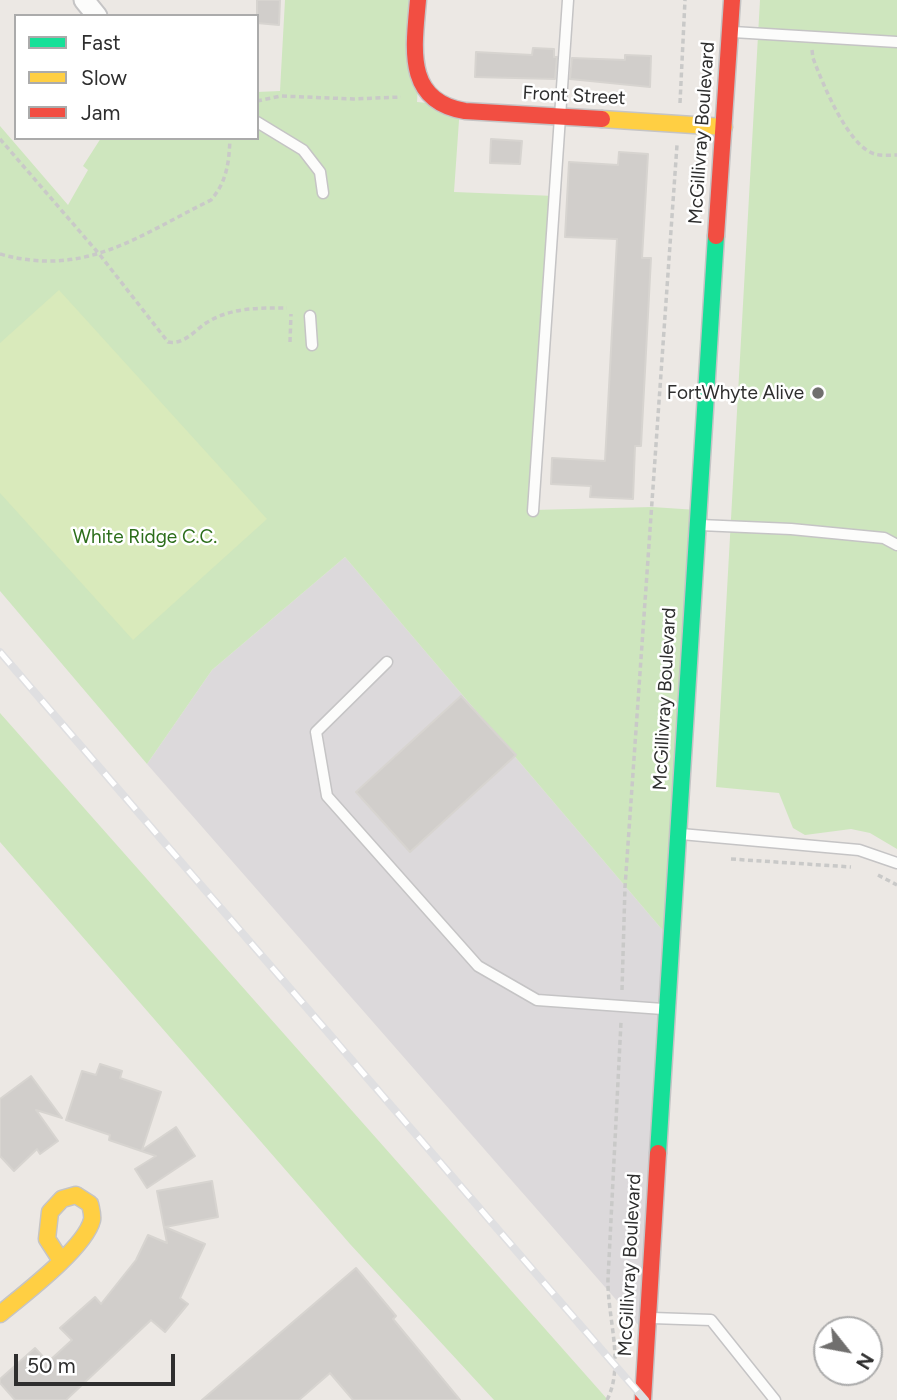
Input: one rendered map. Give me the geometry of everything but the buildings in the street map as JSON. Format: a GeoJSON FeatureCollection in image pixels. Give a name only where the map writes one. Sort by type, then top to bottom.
{"type":"FeatureCollection","features":[{"type":"Feature","properties":{"kind":"main road","name":"Front Street"},"geometry":{"type":"LineString","coordinates":[[418,0],[415,48],[417,72],[426,93],[443,106],[466,111],[724,127]]}},
{"type":"Feature","properties":{"kind":"main road","name":"McGillivray Boulevard"},"geometry":{"type":"LineString","coordinates":[[643,1400],[696,524],[732,0]]}},
{"type":"Feature","properties":{"kind":"main road"},"geometry":{"type":"LineString","coordinates":[[0,1314],[60,1259]]}},
{"type":"Feature","properties":{"kind":"street"},"geometry":{"type":"LineString","coordinates":[[84,0],[95,14]]}},
{"type":"Feature","properties":{"kind":"lane"},"geometry":{"type":"LineString","coordinates":[[533,511],[568,0]]}},
{"type":"Feature","properties":{"kind":"lane"},"geometry":{"type":"LineString","coordinates":[[731,31],[897,42]]}},
{"type":"Feature","properties":{"kind":"lane"},"geometry":{"type":"LineString","coordinates":[[259,123],[303,150],[320,172],[323,193]]}},
{"type":"Feature","properties":{"kind":"lane"},"geometry":{"type":"LineString","coordinates":[[310,316],[312,345]]}},
{"type":"Feature","properties":{"kind":"lane"},"geometry":{"type":"LineString","coordinates":[[696,524],[884,538],[897,545]]}},
{"type":"Feature","properties":{"kind":"lane"},"geometry":{"type":"LineString","coordinates":[[387,662],[316,732],[327,796],[478,966],[537,1000],[667,1009]]}},
{"type":"Feature","properties":{"kind":"lane"},"geometry":{"type":"LineString","coordinates":[[677,834],[859,850],[897,863]]}},
{"type":"Feature","properties":{"kind":"lane"},"geometry":{"type":"LineString","coordinates":[[648,1318],[711,1320],[775,1400]]}},
{"type":"Feature","properties":{"kind":"path"},"geometry":{"type":"LineString","coordinates":[[607,1400],[613,1388],[614,1332],[608,1302],[608,1279],[627,860],[679,123],[685,0]]}},
{"type":"Feature","properties":{"kind":"path"},"geometry":{"type":"LineString","coordinates":[[812,38],[813,58],[819,75],[831,100],[861,147],[876,155],[897,155]]}},
{"type":"Feature","properties":{"kind":"path"},"geometry":{"type":"LineString","coordinates":[[259,101],[281,96],[353,99],[405,97]]}},
{"type":"Feature","properties":{"kind":"path"},"geometry":{"type":"LineString","coordinates":[[0,139],[100,255],[161,335],[172,344],[183,341],[220,314],[235,309],[287,308]]}},
{"type":"Feature","properties":{"kind":"path"},"geometry":{"type":"LineString","coordinates":[[0,254],[47,263],[100,255],[211,200],[220,189],[229,166],[230,140]]}},
{"type":"Feature","properties":{"kind":"path"},"geometry":{"type":"LineString","coordinates":[[290,342],[291,314]]}},
{"type":"Feature","properties":{"kind":"path"},"geometry":{"type":"LineString","coordinates":[[731,859],[859,868]]}},
{"type":"Feature","properties":{"kind":"path"},"geometry":{"type":"LineString","coordinates":[[878,875],[897,885]]}},
{"type":"Feature","properties":{"kind":"shaded area"},"geometry":{"type":"Polygon","coordinates":[[[345,557],[671,940],[647,1335],[147,764],[212,670],[345,557]]]}},
{"type":"Feature","properties":{"kind":"green space","name":"White Ridge C.C."},"geometry":{"type":"Polygon","coordinates":[[[285,0],[423,0],[417,102],[460,106],[454,192],[555,196],[533,510],[652,507],[697,510],[671,940],[345,557],[212,670],[147,764],[0,591],[0,126],[68,205],[88,170],[83,166],[100,140],[259,140],[259,92],[280,91],[285,0]]]}},
{"type":"Feature","properties":{"kind":"green space","name":"FortWhyte Alive"},"geometry":{"type":"Polygon","coordinates":[[[760,0],[897,0],[897,849],[870,833],[851,829],[805,835],[793,828],[779,793],[716,787],[760,0]]]}},
{"type":"Feature","properties":{"kind":"green space","name":"White Ridge C.C."},"geometry":{"type":"Polygon","coordinates":[[[59,290],[267,519],[133,640],[0,493],[0,343],[59,290]]]}},
{"type":"Feature","properties":{"kind":"green space"},"geometry":{"type":"Polygon","coordinates":[[[0,713],[608,1400],[494,1400],[350,1244],[0,842],[0,713]]]}},
{"type":"Feature","properties":{"kind":"railway"},"geometry":{"type":"LineString","coordinates":[[0,652],[645,1400]]}},
{"type":"Feature","properties":{"kind":"traffic: fast"},"geometry":{"type":"LineString","coordinates":[[658,1153],[716,236]]}},
{"type":"Feature","properties":{"kind":"traffic: slow"},"geometry":{"type":"LineString","coordinates":[[602,119],[724,127]]}},
{"type":"Feature","properties":{"kind":"traffic: slow"},"geometry":{"type":"LineString","coordinates":[[0,1314],[66,1257],[87,1231],[92,1218],[90,1204],[76,1195],[62,1199],[50,1212],[47,1239],[60,1259]]}},
{"type":"Feature","properties":{"kind":"traffic: jam"},"geometry":{"type":"LineString","coordinates":[[418,0],[415,36],[417,69],[422,84],[431,96],[445,105],[465,111],[602,119]]}},
{"type":"Feature","properties":{"kind":"traffic: jam"},"geometry":{"type":"LineString","coordinates":[[716,236],[732,0]]}},
{"type":"Feature","properties":{"kind":"traffic: jam"},"geometry":{"type":"LineString","coordinates":[[643,1400],[658,1153]]}},
{"type":"Feature","properties":{"kind":"place","name":"FortWhyte Alive"},"geometry":{"type":"Point","coordinates":[818,393]}}]}
